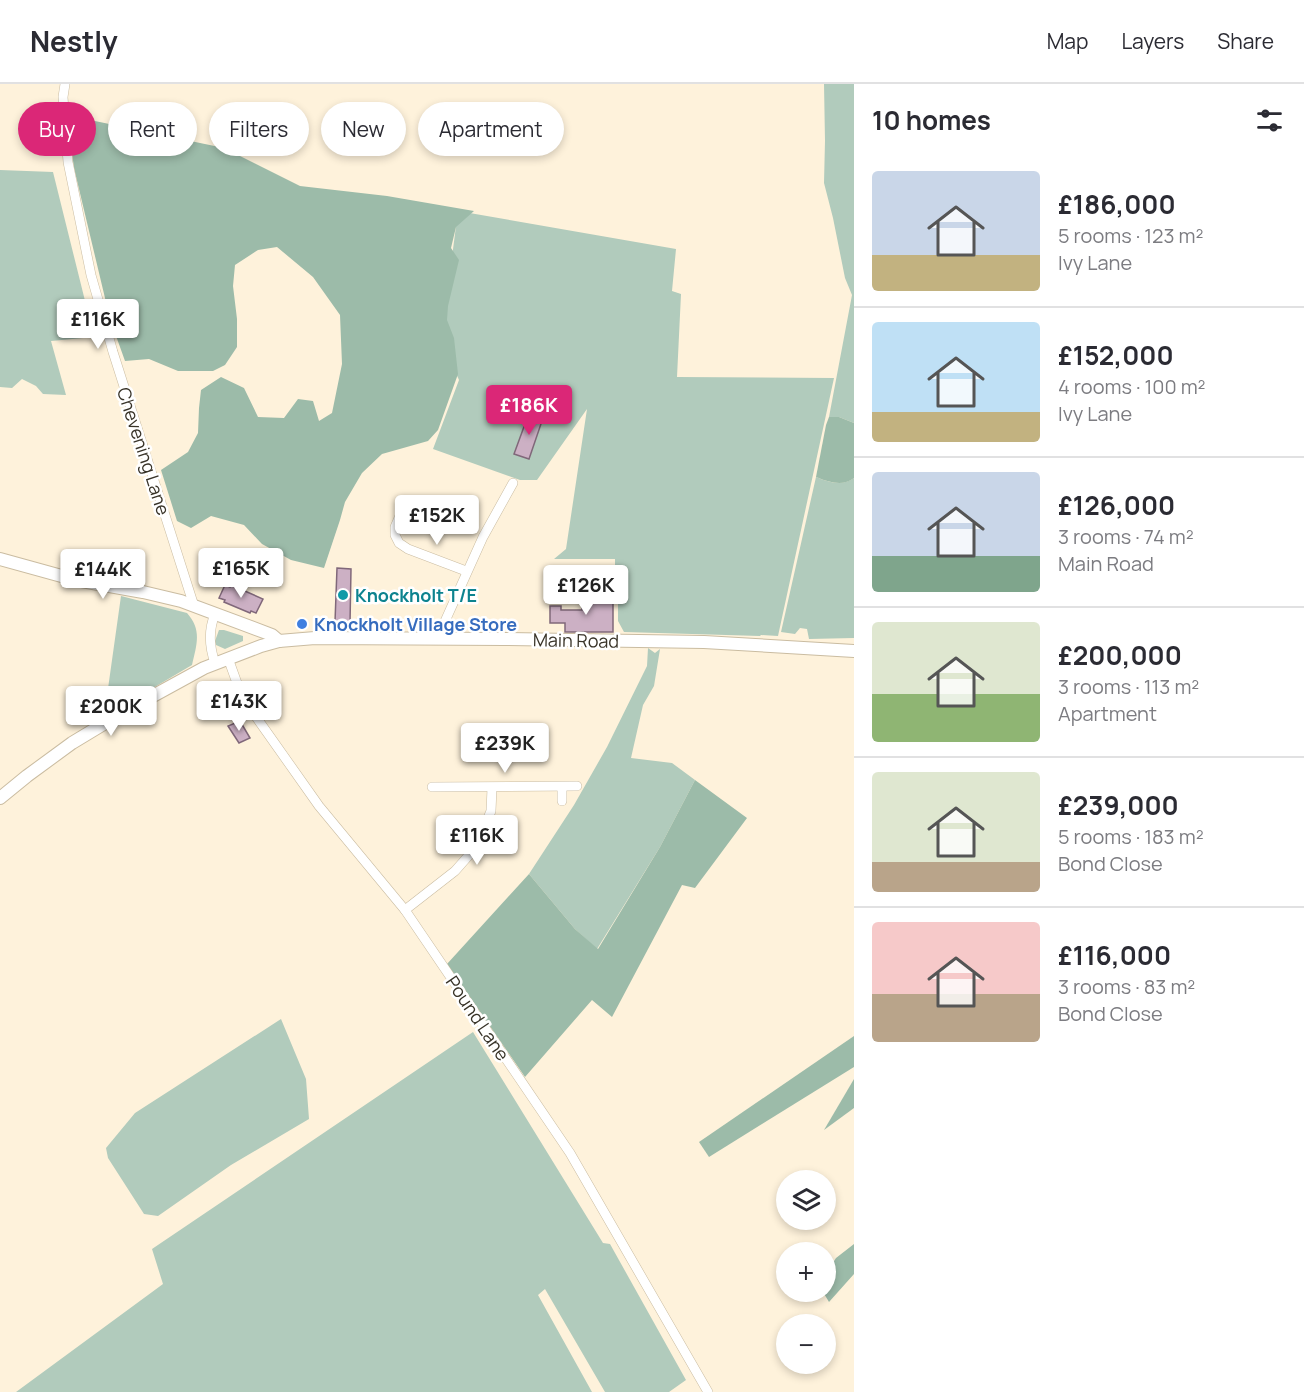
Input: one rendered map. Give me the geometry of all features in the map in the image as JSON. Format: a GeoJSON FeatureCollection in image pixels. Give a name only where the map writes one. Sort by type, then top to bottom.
{"type":"FeatureCollection","features":[{"type":"Feature","properties":{"kind":"street","name":"Chevening Lane"},"geometry":{"type":"LineString","coordinates":[[65,84],[63,98],[68,162],[91,275],[113,352],[194,606]]}},
{"type":"Feature","properties":{"kind":"street"},"geometry":{"type":"LineString","coordinates":[[437,639],[466,571],[513,483]]}},
{"type":"Feature","properties":{"kind":"street"},"geometry":{"type":"LineString","coordinates":[[414,515],[402,511],[395,527],[395,535],[399,543],[408,549],[466,571]]}},
{"type":"Feature","properties":{"kind":"street"},"geometry":{"type":"LineString","coordinates":[[0,559],[76,580],[155,595],[194,606],[272,635],[279,641]]}},
{"type":"Feature","properties":{"kind":"street"},"geometry":{"type":"LineString","coordinates":[[215,614],[209,641],[215,663]]}},
{"type":"Feature","properties":{"kind":"street","name":"Main Road"},"geometry":{"type":"LineString","coordinates":[[0,798],[80,738],[120,714],[215,663],[279,641],[315,638],[704,642],[854,651]]}},
{"type":"Feature","properties":{"kind":"street","name":"Pound Lane"},"geometry":{"type":"LineString","coordinates":[[228,658],[242,697],[319,806],[405,910],[570,1153],[708,1392]]}},
{"type":"Feature","properties":{"kind":"street"},"geometry":{"type":"LineString","coordinates":[[438,785],[492,788],[578,786]]}},
{"type":"Feature","properties":{"kind":"street"},"geometry":{"type":"LineString","coordinates":[[562,787],[562,801]]}},
{"type":"Feature","properties":{"kind":"street"},"geometry":{"type":"LineString","coordinates":[[405,910],[455,871],[470,854],[482,835],[491,811],[492,788]]}},
{"type":"Feature","properties":{"kind":"green space"},"geometry":{"type":"Polygon","coordinates":[[[824,84],[854,84],[854,423],[839,417],[829,417],[852,295],[845,278],[824,183],[824,84]]]}},
{"type":"Feature","properties":{"kind":"green space"},"geometry":{"type":"Polygon","coordinates":[[[96,121],[108,124],[108,156],[197,156],[197,142],[209,145],[209,156],[240,156],[300,186],[387,196],[474,211],[456,227],[451,248],[459,260],[447,320],[454,338],[458,374],[438,430],[428,441],[382,454],[362,473],[345,502],[324,568],[291,560],[262,544],[244,525],[211,516],[191,528],[177,521],[161,470],[188,452],[198,433],[201,390],[221,377],[244,388],[258,417],[284,418],[298,399],[313,401],[319,421],[332,413],[342,364],[340,315],[313,277],[277,247],[258,250],[235,265],[233,286],[237,319],[237,347],[225,365],[213,371],[178,371],[149,359],[125,361],[110,319],[72,156],[96,156],[96,121]]]}},
{"type":"Feature","properties":{"kind":"green space"},"geometry":{"type":"Polygon","coordinates":[[[0,170],[53,172],[94,337],[51,341],[66,395],[43,394],[36,386],[22,379],[12,388],[0,387],[0,170]]]}},
{"type":"Feature","properties":{"kind":"green space"},"geometry":{"type":"Polygon","coordinates":[[[458,211],[676,249],[672,291],[681,294],[677,377],[834,378],[778,636],[624,632],[618,621],[615,559],[554,559],[566,549],[587,409],[537,480],[520,480],[433,449],[459,380],[441,341],[458,211]]]}},
{"type":"Feature","properties":{"kind":"green space"},"geometry":{"type":"Polygon","coordinates":[[[829,417],[839,417],[854,423],[854,478],[850,481],[830,482],[816,477],[829,417]]]}},
{"type":"Feature","properties":{"kind":"green space"},"geometry":{"type":"Polygon","coordinates":[[[816,477],[840,483],[854,478],[854,638],[809,639],[807,629],[800,628],[795,634],[781,632],[816,477]]]}},
{"type":"Feature","properties":{"kind":"green space"},"geometry":{"type":"Polygon","coordinates":[[[121,596],[187,613],[195,625],[197,644],[192,665],[104,717],[121,596]]]}},
{"type":"Feature","properties":{"kind":"green space"},"geometry":{"type":"Polygon","coordinates":[[[219,630],[243,636],[243,641],[225,649],[216,645],[219,630]]]}},
{"type":"Feature","properties":{"kind":"green space"},"geometry":{"type":"Polygon","coordinates":[[[648,648],[655,653],[660,649],[654,686],[643,705],[631,758],[672,763],[695,780],[660,847],[597,949],[575,929],[529,874],[574,805],[607,747],[647,666],[648,648]]]}},
{"type":"Feature","properties":{"kind":"green space"},"geometry":{"type":"Polygon","coordinates":[[[695,780],[747,818],[695,888],[682,885],[612,1017],[592,1000],[525,1077],[447,964],[529,874],[575,929],[598,949],[660,847],[695,780]]]}},
{"type":"Feature","properties":{"kind":"green space"},"geometry":{"type":"Polygon","coordinates":[[[281,1019],[306,1079],[309,1119],[231,1165],[158,1216],[144,1214],[108,1158],[106,1148],[135,1113],[281,1019]]]}},
{"type":"Feature","properties":{"kind":"green space"},"geometry":{"type":"Polygon","coordinates":[[[473,1032],[603,1243],[610,1244],[686,1380],[669,1392],[605,1392],[545,1289],[538,1295],[592,1392],[16,1392],[163,1284],[152,1249],[473,1032]]]}},
{"type":"Feature","properties":{"kind":"green space"},"geometry":{"type":"Polygon","coordinates":[[[854,1036],[854,1067],[709,1157],[699,1142],[854,1036]]]}},
{"type":"Feature","properties":{"kind":"green space"},"geometry":{"type":"Polygon","coordinates":[[[854,1079],[854,1108],[824,1130],[854,1079]]]}},
{"type":"Feature","properties":{"kind":"green space"},"geometry":{"type":"Polygon","coordinates":[[[854,1244],[854,1274],[836,1294],[836,1258],[854,1244]]]}},
{"type":"Feature","properties":{"kind":"building"},"geometry":{"type":"Polygon","coordinates":[[[529,413],[543,418],[529,459],[514,454],[529,413]]]}},
{"type":"Feature","properties":{"kind":"building","name":"Knockholt T/E"},"geometry":{"type":"Polygon","coordinates":[[[337,568],[351,569],[350,623],[335,622],[337,568]]]}},
{"type":"Feature","properties":{"kind":"building"},"geometry":{"type":"Polygon","coordinates":[[[225,585],[230,587],[231,585],[263,599],[256,613],[251,611],[250,613],[219,598],[225,585]]]}},
{"type":"Feature","properties":{"kind":"building"},"geometry":{"type":"Polygon","coordinates":[[[582,598],[613,598],[613,632],[565,632],[565,623],[550,623],[550,606],[561,606],[561,610],[582,610],[582,598]]]}},
{"type":"Feature","properties":{"kind":"building"},"geometry":{"type":"Polygon","coordinates":[[[240,721],[250,738],[239,743],[228,726],[240,721]]]}},
{"type":"Feature","properties":{"kind":"place","name":"Knockholt T/E"},"geometry":{"type":"Point","coordinates":[343,595]}},
{"type":"Feature","properties":{"kind":"place","name":"Knockholt Village Store"},"geometry":{"type":"Point","coordinates":[302,624]}}]}
